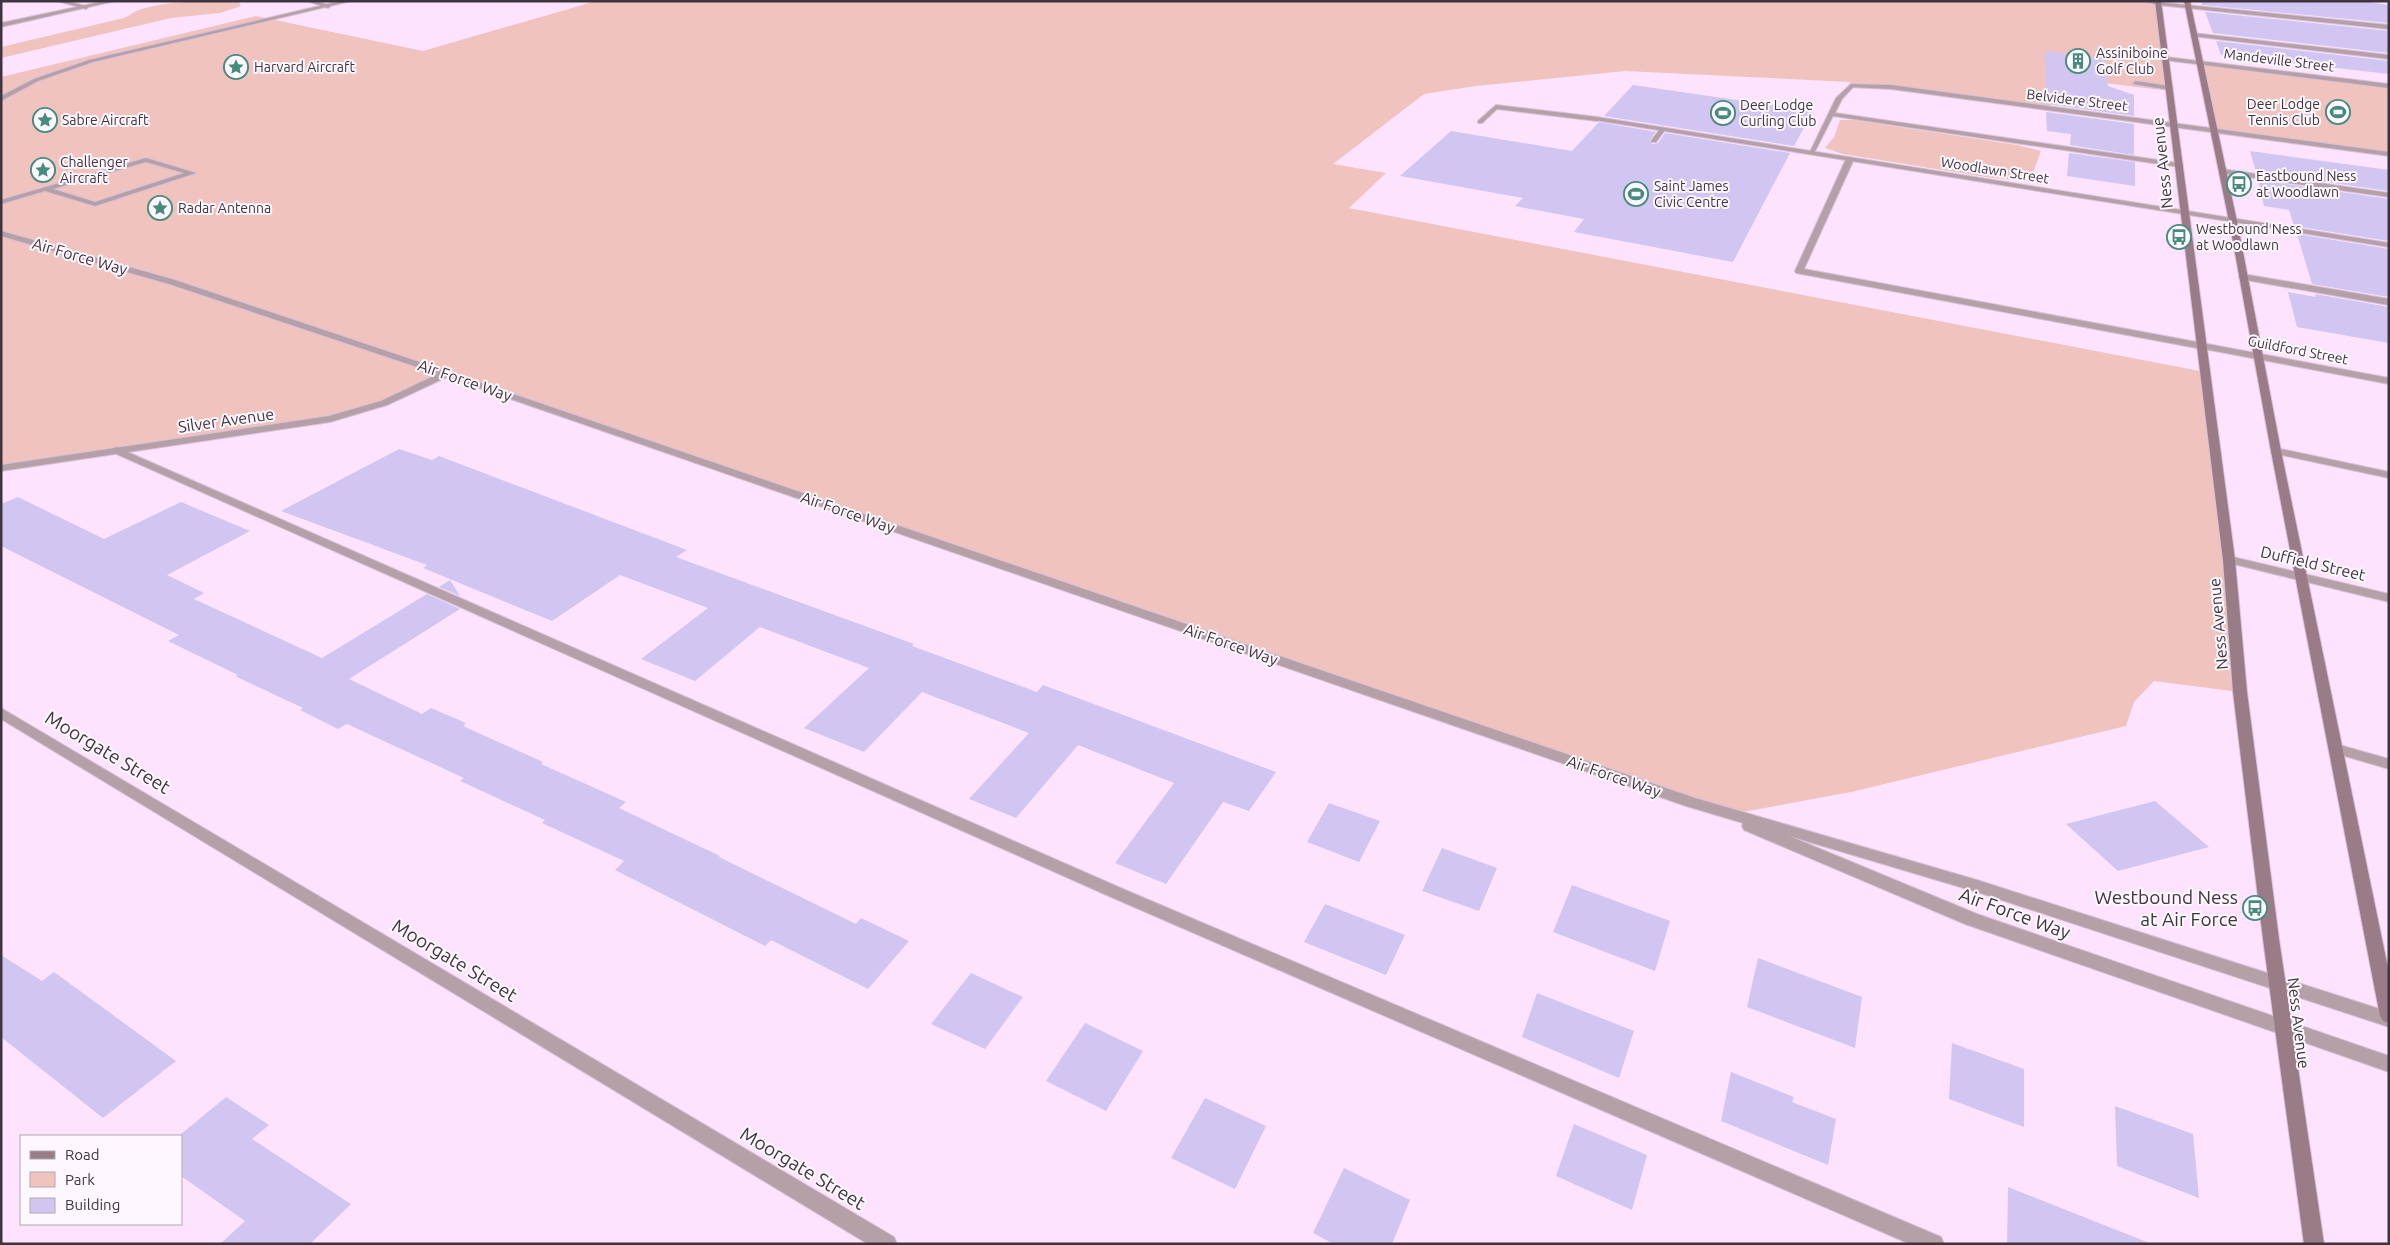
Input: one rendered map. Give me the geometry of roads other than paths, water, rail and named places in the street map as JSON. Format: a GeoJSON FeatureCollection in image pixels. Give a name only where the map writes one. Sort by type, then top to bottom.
{"type":"FeatureCollection","features":[{"type":"Feature","properties":{"kind":"main road","name":"Ness Avenue"},"geometry":{"type":"LineString","coordinates":[[2158,2],[2229,560],[2240,692],[2283,1029],[2314,1244]]}},
{"type":"Feature","properties":{"kind":"main road"},"geometry":{"type":"LineString","coordinates":[[2189,3],[2193,35],[2232,220],[2389,1016]]}},
{"type":"Feature","properties":{"kind":"street"},"geometry":{"type":"LineString","coordinates":[[59,1],[86,7]]}},
{"type":"Feature","properties":{"kind":"street"},"geometry":{"type":"LineString","coordinates":[[1,26],[113,1]]}},
{"type":"Feature","properties":{"kind":"street"},"geometry":{"type":"LineString","coordinates":[[309,1],[328,6]]}},
{"type":"Feature","properties":{"kind":"street"},"geometry":{"type":"LineString","coordinates":[[1,99],[36,80],[76,66],[349,1]]}},
{"type":"Feature","properties":{"kind":"street"},"geometry":{"type":"LineString","coordinates":[[2144,1],[2189,3],[2389,22]]}},
{"type":"Feature","properties":{"kind":"street"},"geometry":{"type":"LineString","coordinates":[[2189,3],[2389,27]]}},
{"type":"Feature","properties":{"kind":"street"},"geometry":{"type":"LineString","coordinates":[[2193,35],[2389,57]]}},
{"type":"Feature","properties":{"kind":"street","name":"Mandeville Street"},"geometry":{"type":"LineString","coordinates":[[2166,59],[2389,86]]}},
{"type":"Feature","properties":{"kind":"street"},"geometry":{"type":"LineString","coordinates":[[2135,83],[2170,88]]}},
{"type":"Feature","properties":{"kind":"street","name":"Belvidere Street"},"geometry":{"type":"LineString","coordinates":[[1831,114],[1839,98],[1851,86],[1891,87],[2389,154]]}},
{"type":"Feature","properties":{"kind":"street","name":"Woodlawn Street"},"geometry":{"type":"LineString","coordinates":[[1480,122],[1496,107],[1597,119],[2389,244]]}},
{"type":"Feature","properties":{"kind":"street"},"geometry":{"type":"LineString","coordinates":[[1811,153],[1831,114],[2179,165]]}},
{"type":"Feature","properties":{"kind":"street"},"geometry":{"type":"LineString","coordinates":[[1654,141],[1662,130]]}},
{"type":"Feature","properties":{"kind":"street","name":"Guildford Street"},"geometry":{"type":"LineString","coordinates":[[1850,159],[1799,271],[2389,381]]}},
{"type":"Feature","properties":{"kind":"street"},"geometry":{"type":"LineString","coordinates":[[1,202],[146,160],[192,173],[95,204],[45,190]]}},
{"type":"Feature","properties":{"kind":"street"},"geometry":{"type":"LineString","coordinates":[[2222,170],[2389,195]]}},
{"type":"Feature","properties":{"kind":"street","name":"Air Force Way"},"geometry":{"type":"LineString","coordinates":[[1,233],[172,282],[446,374],[1691,802],[1977,886],[2389,1020]]}},
{"type":"Feature","properties":{"kind":"street"},"geometry":{"type":"LineString","coordinates":[[2243,277],[2389,302]]}},
{"type":"Feature","properties":{"kind":"street","name":"Silver Avenue"},"geometry":{"type":"LineString","coordinates":[[1,468],[330,419],[384,403],[446,374]]}},
{"type":"Feature","properties":{"kind":"street"},"geometry":{"type":"LineString","coordinates":[[116,450],[1117,892],[1934,1244]]}},
{"type":"Feature","properties":{"kind":"street"},"geometry":{"type":"LineString","coordinates":[[2276,450],[2389,475]]}},
{"type":"Feature","properties":{"kind":"street","name":"Duffield Street"},"geometry":{"type":"LineString","coordinates":[[2229,560],[2389,598]]}},
{"type":"Feature","properties":{"kind":"street","name":"Moorgate Street"},"geometry":{"type":"LineString","coordinates":[[1,713],[887,1244]]}},
{"type":"Feature","properties":{"kind":"street"},"geometry":{"type":"LineString","coordinates":[[2336,749],[2389,764]]}},
{"type":"Feature","properties":{"kind":"street","name":"Air Force Way"},"geometry":{"type":"LineString","coordinates":[[1691,802],[1971,919],[2283,1029],[2389,1064]]}},
{"type":"Feature","properties":{"kind":"place","name":"Assiniboine Golf Club"},"geometry":{"type":"Point","coordinates":[2078,61]}},
{"type":"Feature","properties":{"kind":"place","name":"Harvard Aircraft"},"geometry":{"type":"Point","coordinates":[236,67]}},
{"type":"Feature","properties":{"kind":"place","name":"Deer Lodge Tennis Club"},"geometry":{"type":"Point","coordinates":[2338,112]}},
{"type":"Feature","properties":{"kind":"place","name":"Deer Lodge Curling Club"},"geometry":{"type":"Point","coordinates":[1723,113]}},
{"type":"Feature","properties":{"kind":"place","name":"Sabre Aircraft"},"geometry":{"type":"Point","coordinates":[45,120]}},
{"type":"Feature","properties":{"kind":"place","name":"Challenger Aircraft"},"geometry":{"type":"Point","coordinates":[43,170]}},
{"type":"Feature","properties":{"kind":"place","name":"Eastbound Ness at Woodlawn"},"geometry":{"type":"Point","coordinates":[2239,184]}},
{"type":"Feature","properties":{"kind":"place","name":"Saint James Civic Centre"},"geometry":{"type":"Point","coordinates":[1636,194]}},
{"type":"Feature","properties":{"kind":"place","name":"Radar Antenna"},"geometry":{"type":"Point","coordinates":[160,208]}},
{"type":"Feature","properties":{"kind":"place","name":"Westbound Ness at Woodlawn"},"geometry":{"type":"Point","coordinates":[2179,237]}},
{"type":"Feature","properties":{"kind":"place","name":"Westbound Ness at Air Force"},"geometry":{"type":"Point","coordinates":[2255,908]}}]}
